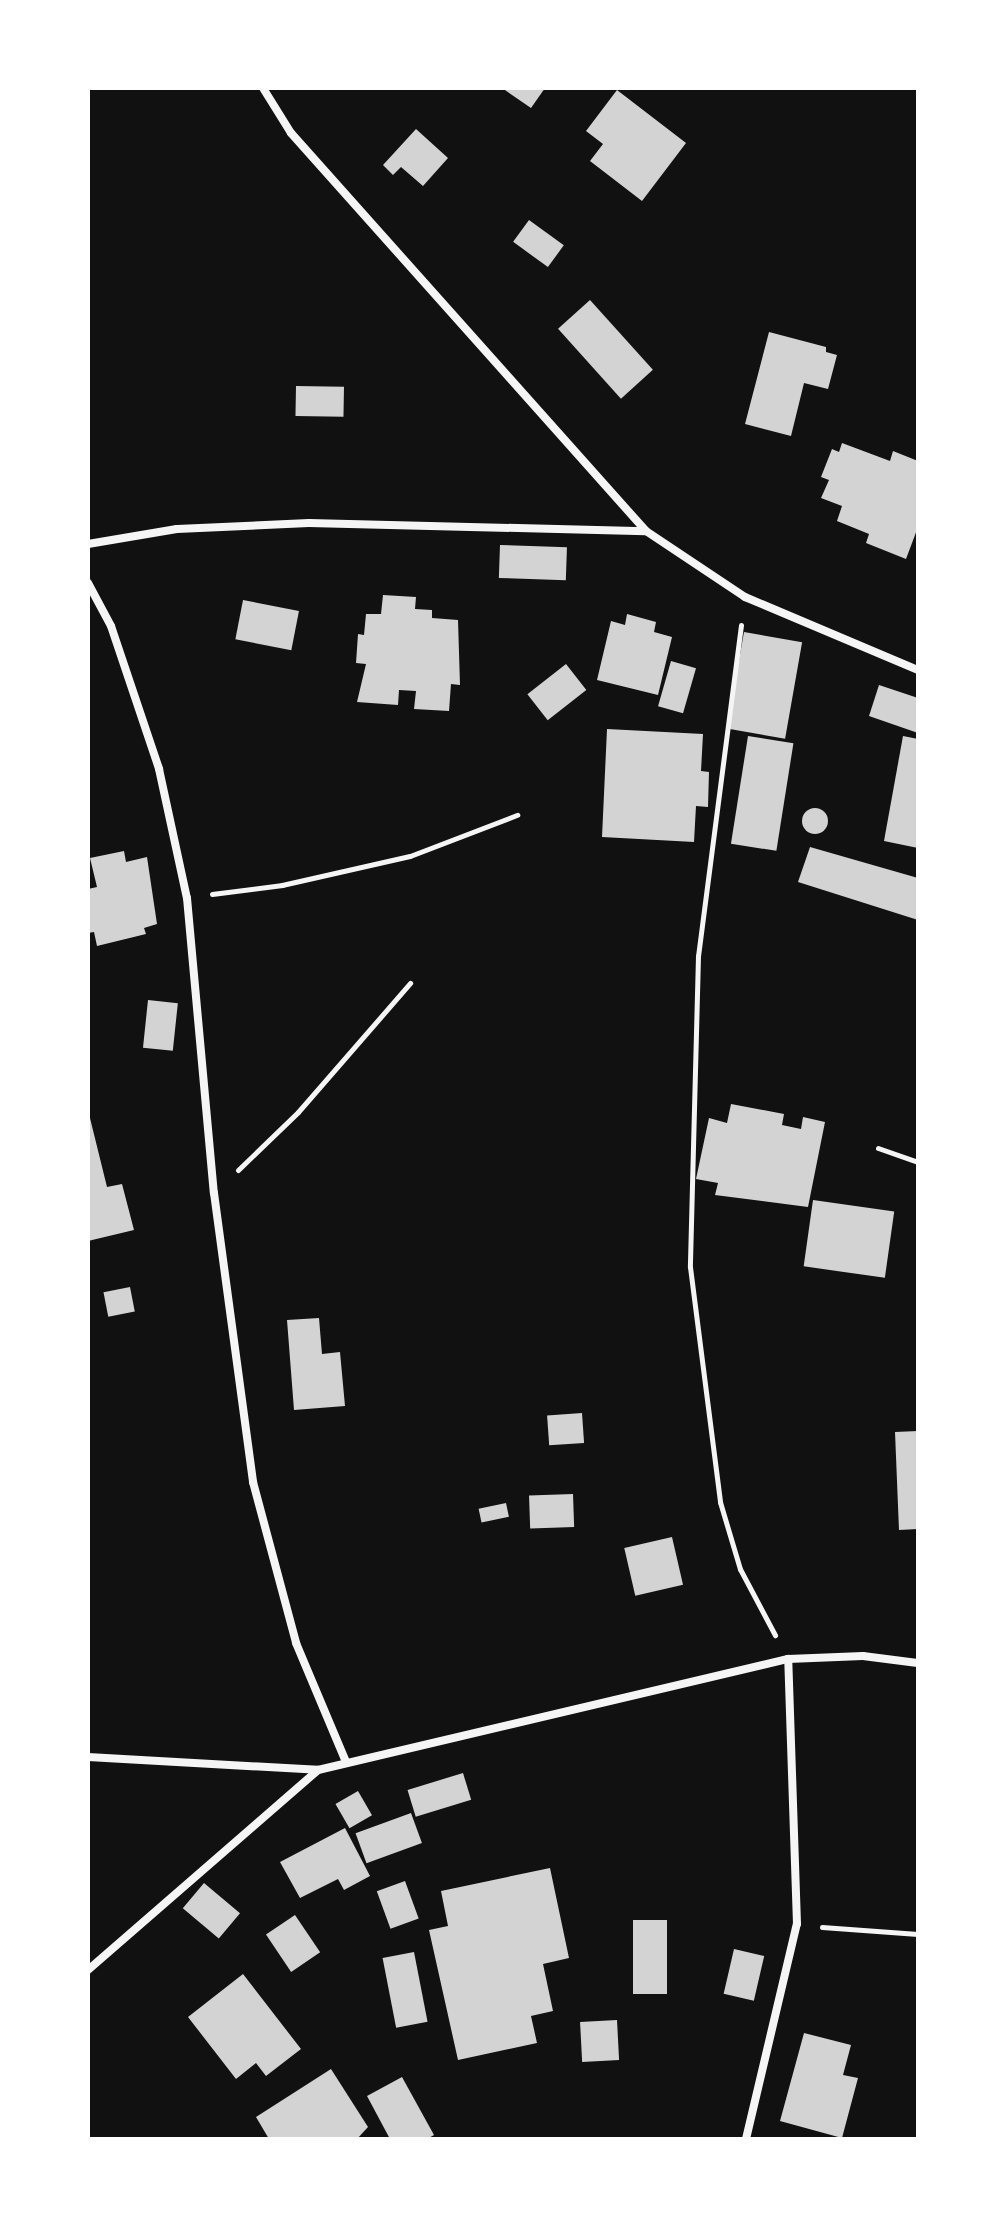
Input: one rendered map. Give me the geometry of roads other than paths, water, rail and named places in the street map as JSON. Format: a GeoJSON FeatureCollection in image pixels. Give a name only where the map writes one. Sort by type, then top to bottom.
{"type":"FeatureCollection","features":[{"type":"Feature","properties":{"kind":"street"},"geometry":{"type":"LineString","coordinates":[[263,88],[291,133],[646,531],[745,597],[918,670]]}},
{"type":"Feature","properties":{"kind":"street"},"geometry":{"type":"LineString","coordinates":[[88,544],[177,529],[309,523],[646,531]]}},
{"type":"Feature","properties":{"kind":"street"},"geometry":{"type":"LineString","coordinates":[[88,583],[111,626],[159,769],[187,898],[214,1193],[253,1482],[296,1643],[346,1762]]}},
{"type":"Feature","properties":{"kind":"street"},"geometry":{"type":"LineString","coordinates":[[88,1757],[318,1770],[788,1659],[863,1656],[918,1663]]}},
{"type":"Feature","properties":{"kind":"street"},"geometry":{"type":"LineString","coordinates":[[746,2139],[797,1924],[788,1659]]}},
{"type":"Feature","properties":{"kind":"street"},"geometry":{"type":"LineString","coordinates":[[88,1970],[318,1770]]}}]}
